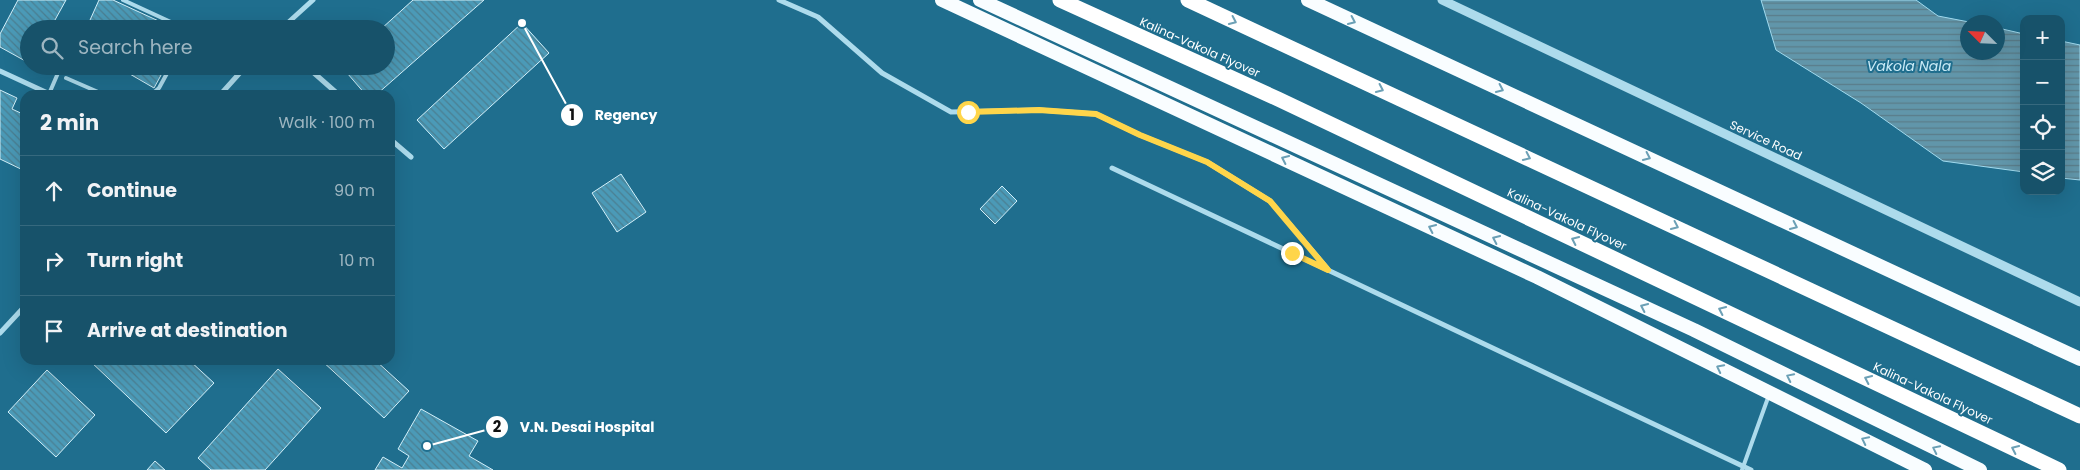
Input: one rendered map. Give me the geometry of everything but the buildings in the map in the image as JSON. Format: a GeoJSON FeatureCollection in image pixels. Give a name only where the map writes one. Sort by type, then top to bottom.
{"type":"FeatureCollection","features":[{"type":"Feature","properties":{"kind":"highway"},"geometry":{"type":"LineString","coordinates":[[942,0],[1528,273],[1925,470]]}},
{"type":"Feature","properties":{"kind":"highway"},"geometry":{"type":"LineString","coordinates":[[980,0],[1694,330],[1980,470]]}},
{"type":"Feature","properties":{"kind":"highway","name":"Kalina-Vakola Flyover"},"geometry":{"type":"LineString","coordinates":[[1060,0],[1278,99],[2059,470]]}},
{"type":"Feature","properties":{"kind":"highway"},"geometry":{"type":"LineString","coordinates":[[1188,0],[2080,416]]}},
{"type":"Feature","properties":{"kind":"highway"},"geometry":{"type":"LineString","coordinates":[[1308,0],[2080,359]]}},
{"type":"Feature","properties":{"kind":"street"},"geometry":{"type":"LineString","coordinates":[[291,20],[313,0]]}},
{"type":"Feature","properties":{"kind":"street"},"geometry":{"type":"LineString","coordinates":[[779,0],[818,16],[882,74],[951,112],[1039,110],[1096,114],[1140,135],[1207,162],[1270,201],[1328,270]]}},
{"type":"Feature","properties":{"kind":"street","name":"Service Road"},"geometry":{"type":"LineString","coordinates":[[1442,0],[2080,302]]}},
{"type":"Feature","properties":{"kind":"street"},"geometry":{"type":"LineString","coordinates":[[0,72],[42,90]]}},
{"type":"Feature","properties":{"kind":"street"},"geometry":{"type":"LineString","coordinates":[[224,90],[238,75]]}},
{"type":"Feature","properties":{"kind":"street"},"geometry":{"type":"LineString","coordinates":[[316,75],[333,90]]}},
{"type":"Feature","properties":{"kind":"street"},"geometry":{"type":"LineString","coordinates":[[395,144],[410,157]]}},
{"type":"Feature","properties":{"kind":"street"},"geometry":{"type":"LineString","coordinates":[[1112,168],[1742,468],[1751,470]]}},
{"type":"Feature","properties":{"kind":"street"},"geometry":{"type":"LineString","coordinates":[[0,332],[20,311]]}},
{"type":"Feature","properties":{"kind":"lane"},"geometry":{"type":"LineString","coordinates":[[123,0],[166,20]]}},
{"type":"Feature","properties":{"kind":"lane"},"geometry":{"type":"LineString","coordinates":[[52,90],[58,75]]}},
{"type":"Feature","properties":{"kind":"lane"},"geometry":{"type":"LineString","coordinates":[[157,90],[166,75]]}},
{"type":"Feature","properties":{"kind":"lane"},"geometry":{"type":"LineString","coordinates":[[66,78],[94,90]]}},
{"type":"Feature","properties":{"kind":"lane"},"geometry":{"type":"LineString","coordinates":[[1742,468],[1770,393]]}},
{"type":"Feature","properties":{"kind":"water","name":"Vakola Nala"},"geometry":{"type":"Polygon","coordinates":[[[1761,0],[1916,0],[1938,16],[1960,20],[1960,60],[2005,60],[2005,30],[2020,33],[2020,171],[1943,161],[1861,103],[1776,50],[1761,0]]]}},
{"type":"Feature","properties":{"kind":"water"},"geometry":{"type":"Polygon","coordinates":[[[2065,42],[2080,45],[2080,180],[2065,178],[2065,42]]]}},
{"type":"Feature","properties":{"kind":"place","name":"Regency"},"geometry":{"type":"Point","coordinates":[522,23]}},
{"type":"Feature","properties":{"kind":"place","name":"V.N. Desai Hospital"},"geometry":{"type":"Point","coordinates":[427,446]}},
{"type":"Feature","properties":{"kind":"route"},"geometry":{"type":"LineString","coordinates":[[968,112],[1039,110],[1096,114],[1140,135],[1207,162],[1270,201],[1328,270],[1292,253]]}}]}
